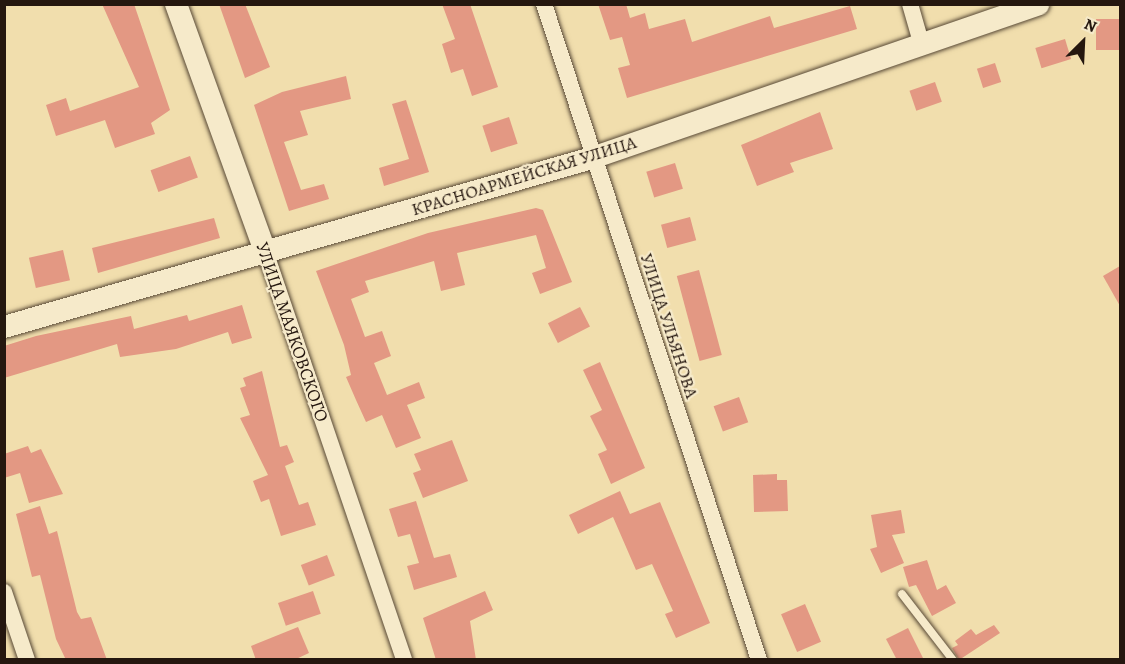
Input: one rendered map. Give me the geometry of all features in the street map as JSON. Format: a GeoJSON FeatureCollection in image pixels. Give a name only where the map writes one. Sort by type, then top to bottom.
{"type":"FeatureCollection","features":[{"type":"Feature","properties":{"kind":"street","name":"УЛИЦА МАЯКОВСКОГО"},"geometry":{"type":"LineString","coordinates":[[176,4],[405,660]]}},
{"type":"Feature","properties":{"kind":"street","name":"УЛИЦА УЛЬЯНОВА"},"geometry":{"type":"LineString","coordinates":[[544,4],[592,158],[759,660]]}},
{"type":"Feature","properties":{"kind":"street"},"geometry":{"type":"LineString","coordinates":[[910,4],[921,42]]}},
{"type":"Feature","properties":{"kind":"street","name":"КРАСНОАРМЕЙСКАЯ УЛИЦА"},"geometry":{"type":"LineString","coordinates":[[4,327],[592,158],[921,42],[1038,4]]}},
{"type":"Feature","properties":{"kind":"street"},"geometry":{"type":"LineString","coordinates":[[4,592],[27,660]]}},
{"type":"Feature","properties":{"kind":"lane"},"geometry":{"type":"LineString","coordinates":[[902,594],[953,660]]}},
{"type":"Feature","properties":{"kind":"building"},"geometry":{"type":"Polygon","coordinates":[[[102,4],[134,4],[170,110],[151,123],[155,134],[115,148],[105,120],[56,136],[46,105],[66,98],[70,111],[139,87],[102,4]]]}},
{"type":"Feature","properties":{"kind":"building"},"geometry":{"type":"Polygon","coordinates":[[[219,4],[245,4],[270,67],[245,78],[219,4]]]}},
{"type":"Feature","properties":{"kind":"building"},"geometry":{"type":"Polygon","coordinates":[[[442,4],[470,4],[498,87],[472,96],[463,69],[451,73],[442,44],[455,39],[442,4]]]}},
{"type":"Feature","properties":{"kind":"building"},"geometry":{"type":"Polygon","coordinates":[[[598,4],[626,4],[630,18],[645,13],[649,29],[685,19],[692,42],[770,16],[774,28],[850,6],[857,29],[627,98],[618,68],[630,65],[622,37],[610,40],[598,4]]]}},
{"type":"Feature","properties":{"kind":"building"},"geometry":{"type":"Polygon","coordinates":[[[1096,19],[1120,19],[1120,50],[1096,50],[1096,19]]]}},
{"type":"Feature","properties":{"kind":"building"},"geometry":{"type":"Polygon","coordinates":[[[1065,39],[1071,59],[1041,68],[1035,48],[1065,39]]]}},
{"type":"Feature","properties":{"kind":"building"},"geometry":{"type":"Polygon","coordinates":[[[995,63],[1001,82],[983,88],[977,69],[995,63]]]}},
{"type":"Feature","properties":{"kind":"building"},"geometry":{"type":"Polygon","coordinates":[[[346,76],[351,99],[300,111],[308,135],[284,142],[301,190],[324,184],[329,199],[289,211],[254,105],[282,92],[346,76]]]}},
{"type":"Feature","properties":{"kind":"building"},"geometry":{"type":"Polygon","coordinates":[[[935,82],[942,102],[916,111],[909,91],[935,82]]]}},
{"type":"Feature","properties":{"kind":"building"},"geometry":{"type":"Polygon","coordinates":[[[406,100],[429,172],[384,186],[379,168],[409,159],[392,104],[406,100]]]}},
{"type":"Feature","properties":{"kind":"building"},"geometry":{"type":"Polygon","coordinates":[[[820,112],[833,149],[790,163],[794,172],[757,186],[741,145],[820,112]]]}},
{"type":"Feature","properties":{"kind":"building"},"geometry":{"type":"Polygon","coordinates":[[[509,117],[518,144],[491,152],[482,126],[509,117]]]}},
{"type":"Feature","properties":{"kind":"building"},"geometry":{"type":"Polygon","coordinates":[[[190,156],[198,178],[158,192],[151,170],[190,156]]]}},
{"type":"Feature","properties":{"kind":"building"},"geometry":{"type":"Polygon","coordinates":[[[675,163],[683,189],[654,198],[646,172],[675,163]]]}},
{"type":"Feature","properties":{"kind":"building"},"geometry":{"type":"Polygon","coordinates":[[[536,208],[543,210],[572,282],[540,294],[532,273],[546,268],[536,235],[457,253],[465,285],[441,291],[434,261],[365,281],[369,292],[351,299],[365,337],[382,331],[391,356],[374,363],[387,395],[419,382],[425,398],[407,405],[421,438],[396,448],[382,415],[366,422],[356,400],[346,377],[351,375],[344,345],[316,271],[428,233],[536,208]]]}},
{"type":"Feature","properties":{"kind":"building"},"geometry":{"type":"Polygon","coordinates":[[[690,217],[696,240],[667,248],[661,225],[690,217]]]}},
{"type":"Feature","properties":{"kind":"building"},"geometry":{"type":"Polygon","coordinates":[[[214,218],[220,238],[98,273],[92,248],[214,218]]]}},
{"type":"Feature","properties":{"kind":"building"},"geometry":{"type":"Polygon","coordinates":[[[63,250],[70,280],[36,288],[29,258],[63,250]]]}},
{"type":"Feature","properties":{"kind":"building"},"geometry":{"type":"Polygon","coordinates":[[[1120,266],[1120,306],[1103,276],[1120,266]]]}},
{"type":"Feature","properties":{"kind":"building"},"geometry":{"type":"Polygon","coordinates":[[[699,270],[722,355],[700,361],[677,276],[699,270]]]}},
{"type":"Feature","properties":{"kind":"building"},"geometry":{"type":"Polygon","coordinates":[[[242,305],[252,338],[232,344],[228,332],[176,349],[120,357],[117,344],[4,378],[4,346],[36,336],[131,316],[134,329],[187,315],[189,321],[242,305]]]}},
{"type":"Feature","properties":{"kind":"building"},"geometry":{"type":"Polygon","coordinates":[[[580,307],[590,327],[558,343],[548,323],[580,307]]]}},
{"type":"Feature","properties":{"kind":"building"},"geometry":{"type":"Polygon","coordinates":[[[600,362],[645,468],[611,484],[598,454],[607,450],[590,416],[602,410],[583,370],[600,362]]]}},
{"type":"Feature","properties":{"kind":"building"},"geometry":{"type":"Polygon","coordinates":[[[262,371],[280,447],[287,445],[294,462],[285,466],[299,505],[308,502],[316,525],[281,536],[269,499],[261,502],[253,481],[268,475],[240,418],[250,415],[240,388],[246,386],[243,378],[262,371]]]}},
{"type":"Feature","properties":{"kind":"building"},"geometry":{"type":"Polygon","coordinates":[[[739,397],[748,422],[723,432],[714,406],[739,397]]]}},
{"type":"Feature","properties":{"kind":"building"},"geometry":{"type":"Polygon","coordinates":[[[452,440],[468,481],[423,498],[413,473],[421,470],[414,454],[452,440]]]}},
{"type":"Feature","properties":{"kind":"building"},"geometry":{"type":"Polygon","coordinates":[[[28,446],[31,453],[41,449],[63,494],[29,503],[20,473],[4,478],[4,454],[28,446]]]}},
{"type":"Feature","properties":{"kind":"building"},"geometry":{"type":"Polygon","coordinates":[[[777,474],[777,480],[787,480],[788,511],[754,512],[753,475],[777,474]]]}},
{"type":"Feature","properties":{"kind":"building"},"geometry":{"type":"Polygon","coordinates":[[[620,491],[630,514],[660,502],[710,623],[676,638],[665,614],[673,611],[652,564],[636,570],[613,517],[578,534],[569,515],[620,491]]]}},
{"type":"Feature","properties":{"kind":"building"},"geometry":{"type":"Polygon","coordinates":[[[416,501],[434,558],[450,554],[457,577],[414,590],[407,566],[419,563],[410,534],[398,537],[389,509],[416,501]]]}},
{"type":"Feature","properties":{"kind":"building"},"geometry":{"type":"Polygon","coordinates":[[[40,506],[49,534],[57,531],[77,612],[81,619],[91,617],[107,660],[66,660],[56,639],[40,575],[32,577],[16,514],[40,506]]]}},
{"type":"Feature","properties":{"kind":"building"},"geometry":{"type":"Polygon","coordinates":[[[901,510],[905,533],[892,535],[904,563],[881,573],[870,549],[877,547],[871,515],[901,510]]]}},
{"type":"Feature","properties":{"kind":"building"},"geometry":{"type":"Polygon","coordinates":[[[327,555],[335,576],[309,586],[301,565],[327,555]]]}},
{"type":"Feature","properties":{"kind":"building"},"geometry":{"type":"Polygon","coordinates":[[[927,560],[937,590],[946,585],[956,603],[932,616],[916,585],[909,587],[903,567],[927,560]]]}},
{"type":"Feature","properties":{"kind":"building"},"geometry":{"type":"Polygon","coordinates":[[[313,591],[321,614],[286,626],[278,603],[313,591]]]}},
{"type":"Feature","properties":{"kind":"building"},"geometry":{"type":"Polygon","coordinates":[[[485,591],[493,610],[470,621],[476,660],[436,660],[423,618],[485,591]]]}},
{"type":"Feature","properties":{"kind":"building"},"geometry":{"type":"Polygon","coordinates":[[[805,604],[821,642],[797,652],[781,614],[805,604]]]}},
{"type":"Feature","properties":{"kind":"building"},"geometry":{"type":"Polygon","coordinates":[[[994,625],[1000,633],[959,660],[952,648],[958,645],[955,641],[971,629],[976,635],[994,625]]]}},
{"type":"Feature","properties":{"kind":"building"},"geometry":{"type":"Polygon","coordinates":[[[298,627],[309,653],[294,660],[256,660],[251,646],[298,627]]]}},
{"type":"Feature","properties":{"kind":"building"},"geometry":{"type":"Polygon","coordinates":[[[908,628],[924,660],[897,660],[886,639],[908,628]]]}}]}
